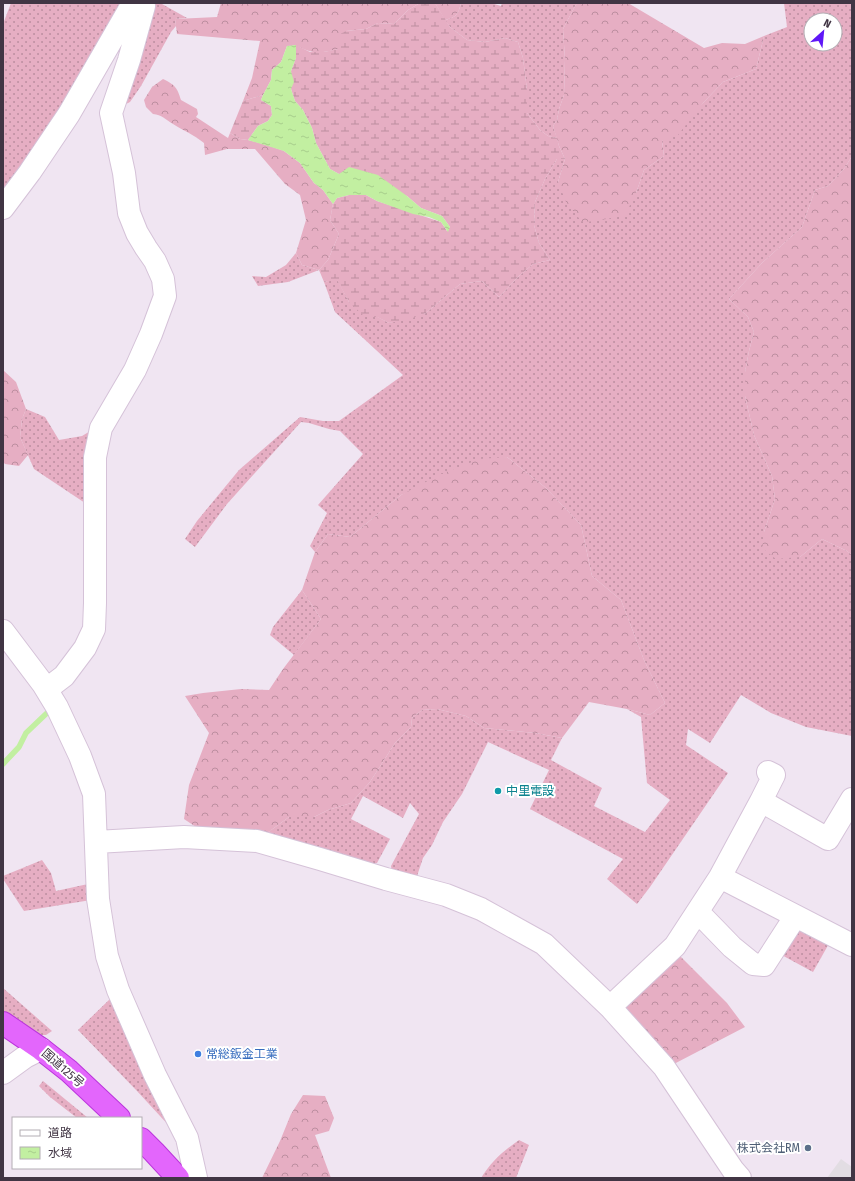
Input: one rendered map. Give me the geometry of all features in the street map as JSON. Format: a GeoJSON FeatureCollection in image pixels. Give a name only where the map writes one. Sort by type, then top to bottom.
{"type":"FeatureCollection","features":[{"type":"Feature","properties":{"kind":"highway","name":"国道125号"},"geometry":{"type":"LineString","coordinates":[[3,1023],[41,1049],[69,1071],[118,1117]]}},
{"type":"Feature","properties":{"kind":"highway"},"geometry":{"type":"LineString","coordinates":[[142,1140],[178,1178]]}},
{"type":"Feature","properties":{"kind":"street"},"geometry":{"type":"LineString","coordinates":[[3,208],[30,172],[69,114],[133,3]]}},
{"type":"Feature","properties":{"kind":"street"},"geometry":{"type":"LineString","coordinates":[[47,689],[64,676],[85,648],[94,628],[95,457],[101,428],[135,370],[151,334],[165,296],[163,279],[155,261],[137,233],[129,213],[124,173],[111,113],[129,60],[144,6],[143,3]]}},
{"type":"Feature","properties":{"kind":"street"},"geometry":{"type":"LineString","coordinates":[[3,631],[47,689],[80,756],[94,794],[98,899],[107,956],[118,990],[155,1075],[187,1138],[196,1178]]}},
{"type":"Feature","properties":{"kind":"street"},"geometry":{"type":"LineString","coordinates":[[610,1007],[675,946],[698,912],[720,878],[774,775],[768,772]]}},
{"type":"Feature","properties":{"kind":"street"},"geometry":{"type":"LineString","coordinates":[[761,801],[828,839],[852,799]]}},
{"type":"Feature","properties":{"kind":"street"},"geometry":{"type":"LineString","coordinates":[[96,842],[184,837],[257,841],[446,895],[481,909],[544,944],[610,1007],[664,1067],[732,1170],[740,1178]]}},
{"type":"Feature","properties":{"kind":"street"},"geometry":{"type":"LineString","coordinates":[[720,878],[852,945]]}},
{"type":"Feature","properties":{"kind":"street"},"geometry":{"type":"LineString","coordinates":[[698,912],[732,946],[753,964],[764,965],[795,917]]}},
{"type":"Feature","properties":{"kind":"street"},"geometry":{"type":"LineString","coordinates":[[3,1073],[25,1057],[41,1049]]}},
{"type":"Feature","properties":{"kind":"green space"},"geometry":{"type":"Polygon","coordinates":[[[11,3],[123,3],[39,147],[3,194],[3,24],[11,3]]]}},
{"type":"Feature","properties":{"kind":"green space"},"geometry":{"type":"Polygon","coordinates":[[[149,3],[162,3],[187,18],[175,19],[176,26],[171,32],[141,86],[130,102],[116,109],[149,3]]]}},
{"type":"Feature","properties":{"kind":"green space"},"geometry":{"type":"Polygon","coordinates":[[[221,3],[420,3],[408,10],[394,24],[378,23],[366,29],[346,31],[339,49],[316,52],[297,46],[287,46],[281,62],[272,70],[271,80],[263,95],[243,101],[252,78],[260,41],[177,34],[175,19],[217,17],[221,3]]]}},
{"type":"Feature","properties":{"kind":"green space"},"geometry":{"type":"Polygon","coordinates":[[[420,3],[435,3],[450,27],[467,40],[485,42],[505,38],[518,42],[523,58],[527,90],[527,113],[540,130],[548,136],[557,138],[565,159],[557,159],[545,179],[535,202],[534,225],[539,243],[550,260],[533,264],[499,297],[482,281],[460,284],[426,313],[407,320],[389,323],[377,317],[365,317],[349,302],[337,280],[324,282],[319,270],[328,260],[339,234],[330,220],[333,204],[337,198],[349,195],[366,195],[377,201],[441,222],[447,231],[450,227],[442,216],[421,208],[407,196],[339,174],[330,169],[316,143],[312,128],[303,110],[295,101],[291,89],[291,71],[296,58],[296,45],[310,52],[324,52],[338,49],[340,34],[346,31],[366,29],[378,23],[394,24],[408,10],[420,3]]]}},
{"type":"Feature","properties":{"kind":"green space"},"geometry":{"type":"Polygon","coordinates":[[[435,3],[461,3],[456,14],[452,18],[445,20],[435,3]]]}},
{"type":"Feature","properties":{"kind":"green space"},"geometry":{"type":"Polygon","coordinates":[[[461,3],[491,3],[501,6],[502,3],[577,3],[563,29],[565,60],[564,95],[557,120],[553,126],[557,138],[548,136],[540,130],[527,113],[527,90],[523,58],[518,42],[505,38],[485,42],[467,40],[450,27],[445,20],[452,18],[456,14],[461,3]]]}},
{"type":"Feature","properties":{"kind":"green space"},"geometry":{"type":"Polygon","coordinates":[[[577,3],[628,3],[704,48],[722,43],[745,44],[764,36],[756,69],[723,82],[703,103],[678,135],[662,141],[664,156],[644,170],[636,193],[625,215],[597,221],[582,222],[566,202],[558,182],[565,159],[553,126],[557,120],[564,95],[565,60],[563,29],[577,3]]]}},
{"type":"Feature","properties":{"kind":"green space"},"geometry":{"type":"Polygon","coordinates":[[[784,3],[852,3],[852,156],[844,169],[828,186],[815,190],[802,227],[762,263],[729,299],[748,317],[754,332],[745,372],[745,396],[754,435],[772,476],[775,499],[764,532],[800,557],[822,539],[852,555],[852,736],[806,727],[771,713],[741,695],[710,743],[688,729],[686,745],[728,773],[637,904],[607,879],[623,859],[530,809],[549,770],[488,742],[462,794],[443,822],[432,845],[423,858],[416,879],[392,872],[391,866],[419,814],[410,803],[403,818],[363,796],[351,819],[390,839],[377,863],[367,865],[263,836],[289,817],[314,817],[328,810],[351,803],[370,782],[395,743],[411,727],[412,718],[422,710],[437,709],[466,716],[484,728],[535,733],[562,738],[551,760],[602,788],[594,806],[645,832],[670,800],[647,783],[641,717],[627,709],[650,715],[665,703],[644,660],[621,600],[592,576],[581,525],[546,488],[507,457],[401,495],[350,537],[328,534],[315,552],[310,546],[327,513],[318,505],[363,454],[340,431],[301,422],[227,504],[195,547],[185,539],[197,521],[239,470],[300,417],[323,421],[339,421],[403,375],[335,312],[324,282],[337,279],[349,302],[389,323],[426,313],[460,284],[482,281],[499,297],[533,264],[550,260],[539,243],[534,225],[535,202],[545,179],[557,159],[565,159],[558,182],[636,193],[644,170],[664,156],[662,141],[723,82],[756,69],[764,36],[787,27],[784,3]]]}},
{"type":"Feature","properties":{"kind":"green space"},"geometry":{"type":"Polygon","coordinates":[[[163,79],[175,87],[181,100],[197,109],[198,114],[196,117],[228,138],[230,133],[240,139],[267,145],[284,151],[300,163],[314,183],[323,190],[333,204],[330,220],[339,234],[328,260],[319,270],[302,265],[296,253],[306,220],[300,195],[285,184],[255,149],[227,149],[205,155],[204,143],[159,115],[153,114],[146,107],[144,100],[152,87],[163,79]]]}},
{"type":"Feature","properties":{"kind":"green space"},"geometry":{"type":"Polygon","coordinates":[[[263,95],[261,100],[271,106],[272,115],[268,121],[258,126],[248,140],[240,139],[230,133],[243,101],[263,95]]]}},
{"type":"Feature","properties":{"kind":"green space"},"geometry":{"type":"Polygon","coordinates":[[[852,156],[852,555],[822,539],[800,557],[776,559],[762,548],[764,532],[775,499],[772,476],[754,435],[745,396],[745,372],[754,332],[748,317],[729,299],[762,263],[802,227],[815,190],[828,186],[844,169],[852,156]]]}},
{"type":"Feature","properties":{"kind":"green space"},"geometry":{"type":"Polygon","coordinates":[[[296,253],[302,265],[319,270],[288,282],[258,286],[252,276],[266,277],[286,265],[296,253]]]}},
{"type":"Feature","properties":{"kind":"green space"},"geometry":{"type":"Polygon","coordinates":[[[3,370],[16,382],[26,409],[22,419],[20,437],[28,455],[19,466],[5,464],[3,462],[3,370]]]}},
{"type":"Feature","properties":{"kind":"green space"},"geometry":{"type":"Polygon","coordinates":[[[26,409],[45,417],[59,440],[82,436],[92,430],[88,505],[34,469],[20,437],[22,419],[26,409]]]}},
{"type":"Feature","properties":{"kind":"green space"},"geometry":{"type":"Polygon","coordinates":[[[507,457],[546,488],[581,525],[592,576],[621,600],[644,660],[665,703],[650,715],[589,702],[562,738],[535,733],[484,728],[466,716],[437,709],[422,710],[412,718],[411,727],[395,743],[370,782],[351,803],[328,810],[314,817],[289,817],[263,836],[202,831],[184,819],[189,785],[209,733],[185,696],[241,689],[269,690],[321,619],[302,590],[315,552],[328,534],[350,537],[401,495],[441,474],[480,459],[507,457]]]}},
{"type":"Feature","properties":{"kind":"green space"},"geometry":{"type":"Polygon","coordinates":[[[302,590],[321,619],[294,655],[270,635],[273,627],[302,590]]]}},
{"type":"Feature","properties":{"kind":"green space"},"geometry":{"type":"Polygon","coordinates":[[[42,860],[51,873],[56,891],[88,884],[91,900],[24,911],[3,879],[3,876],[42,860]]]}},
{"type":"Feature","properties":{"kind":"green space"},"geometry":{"type":"Polygon","coordinates":[[[800,925],[831,940],[813,972],[778,953],[800,925]]]}},
{"type":"Feature","properties":{"kind":"green space"},"geometry":{"type":"Polygon","coordinates":[[[677,953],[727,1003],[745,1027],[672,1065],[617,1006],[677,953]]]}},
{"type":"Feature","properties":{"kind":"green space"},"geometry":{"type":"Polygon","coordinates":[[[3,988],[52,1031],[46,1035],[40,1035],[3,1012],[3,988]]]}},
{"type":"Feature","properties":{"kind":"green space"},"geometry":{"type":"Polygon","coordinates":[[[110,999],[183,1141],[78,1030],[110,999]]]}},
{"type":"Feature","properties":{"kind":"green space"},"geometry":{"type":"Polygon","coordinates":[[[43,1081],[87,1117],[76,1117],[50,1097],[39,1086],[43,1081]]]}},
{"type":"Feature","properties":{"kind":"green space"},"geometry":{"type":"Polygon","coordinates":[[[303,1095],[325,1096],[334,1118],[329,1131],[315,1135],[331,1178],[262,1178],[291,1114],[303,1095]]]}},
{"type":"Feature","properties":{"kind":"green space"},"geometry":{"type":"Polygon","coordinates":[[[519,1140],[529,1145],[516,1178],[481,1178],[498,1157],[519,1140]]]}},
{"type":"Feature","properties":{"kind":"shaded area"},"geometry":{"type":"Polygon","coordinates":[[[841,1159],[852,1167],[852,1178],[827,1178],[841,1159]]]}},
{"type":"Feature","properties":{"kind":"water"},"geometry":{"type":"Polygon","coordinates":[[[296,45],[296,58],[291,71],[294,82],[291,89],[295,101],[303,110],[312,128],[316,143],[330,169],[339,174],[349,167],[378,175],[421,208],[442,216],[450,227],[448,232],[441,222],[429,217],[413,214],[377,201],[366,195],[349,195],[337,198],[333,204],[323,190],[314,183],[300,163],[284,151],[248,140],[258,126],[268,121],[272,115],[271,106],[261,100],[271,80],[272,70],[281,62],[287,46],[296,45]]]}},
{"type":"Feature","properties":{"kind":"waterway"},"geometry":{"type":"LineString","coordinates":[[3,764],[19,747],[26,733],[48,712]]}},
{"type":"Feature","properties":{"kind":"place","name":"中里電設"},"geometry":{"type":"Point","coordinates":[498,791]}},
{"type":"Feature","properties":{"kind":"place","name":"常総鈑金工業"},"geometry":{"type":"Point","coordinates":[198,1054]}},
{"type":"Feature","properties":{"kind":"place","name":"株式会社RM"},"geometry":{"type":"Point","coordinates":[808,1148]}}]}
